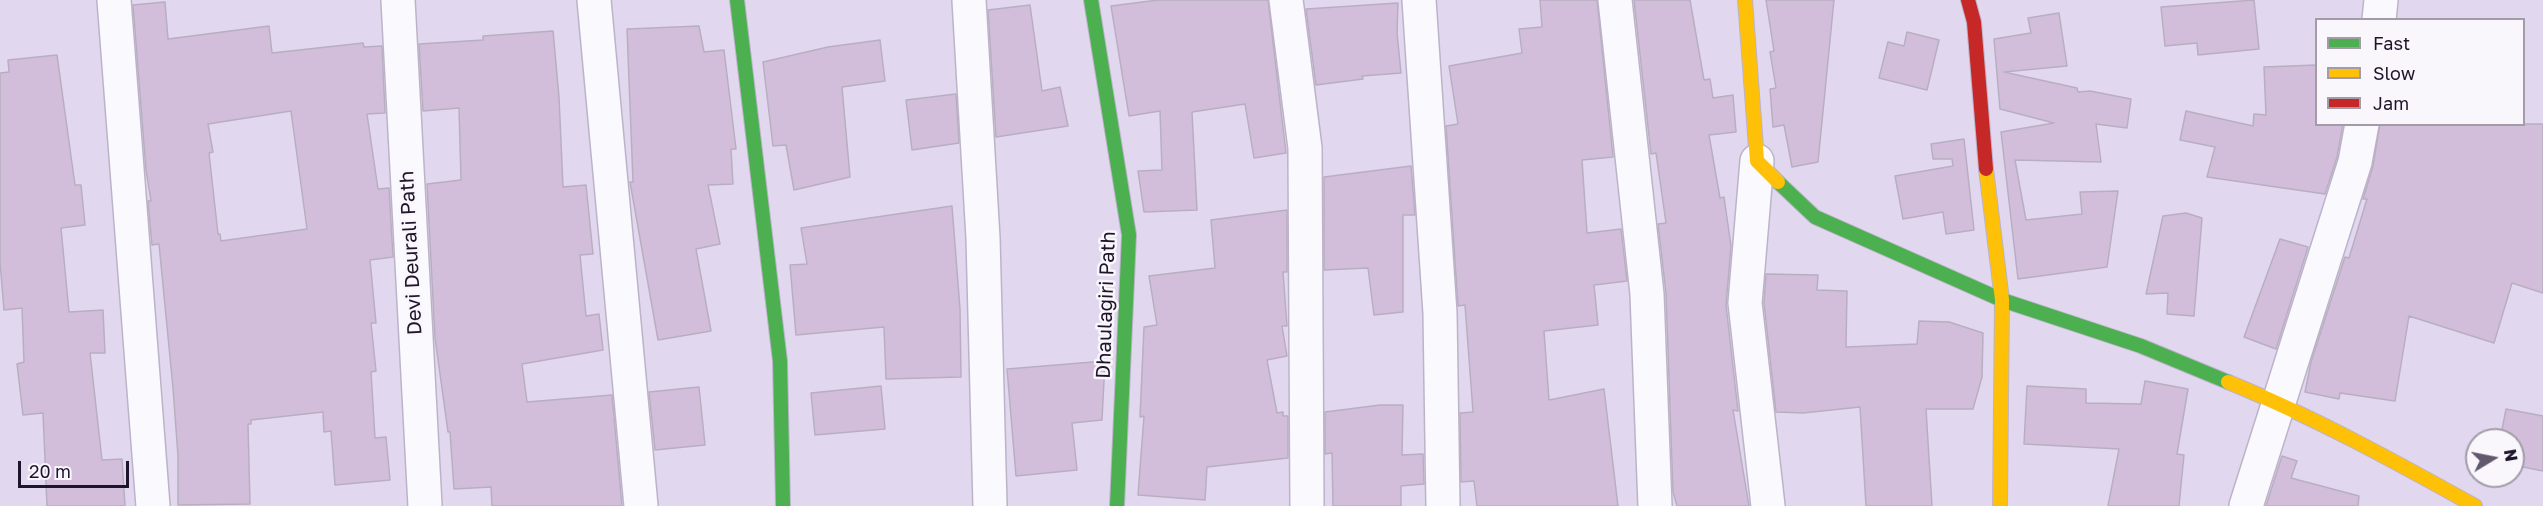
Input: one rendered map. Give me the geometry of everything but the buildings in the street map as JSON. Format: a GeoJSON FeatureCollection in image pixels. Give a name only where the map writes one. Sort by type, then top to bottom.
{"type":"FeatureCollection","features":[{"type":"Feature","properties":{"kind":"street"},"geometry":{"type":"LineString","coordinates":[[114,0],[153,506]]}},
{"type":"Feature","properties":{"kind":"street","name":"Devi Deurali Path"},"geometry":{"type":"LineString","coordinates":[[398,0],[425,506]]}},
{"type":"Feature","properties":{"kind":"street"},"geometry":{"type":"LineString","coordinates":[[594,0],[641,506]]}},
{"type":"Feature","properties":{"kind":"street"},"geometry":{"type":"LineString","coordinates":[[737,0],[780,361],[783,506]]}},
{"type":"Feature","properties":{"kind":"street"},"geometry":{"type":"LineString","coordinates":[[969,0],[983,238],[990,506]]}},
{"type":"Feature","properties":{"kind":"street","name":"Dhaulagiri Path"},"geometry":{"type":"LineString","coordinates":[[1091,0],[1130,235],[1117,506]]}},
{"type":"Feature","properties":{"kind":"street"},"geometry":{"type":"LineString","coordinates":[[1286,0],[1305,148],[1307,506]]}},
{"type":"Feature","properties":{"kind":"street"},"geometry":{"type":"LineString","coordinates":[[1419,0],[1440,313],[1443,506]]}},
{"type":"Feature","properties":{"kind":"street"},"geometry":{"type":"LineString","coordinates":[[1615,0],[1647,294],[1655,506]]}},
{"type":"Feature","properties":{"kind":"street"},"geometry":{"type":"LineString","coordinates":[[1744,0],[1757,161],[1745,303],[1768,506]]}},
{"type":"Feature","properties":{"kind":"street"},"geometry":{"type":"LineString","coordinates":[[1968,0],[1974,22],[1985,162],[2002,300],[2000,506]]}},
{"type":"Feature","properties":{"kind":"street"},"geometry":{"type":"LineString","coordinates":[[2379,18],[2380,0]]}},
{"type":"Feature","properties":{"kind":"street"},"geometry":{"type":"LineString","coordinates":[[2246,506],[2355,162],[2362,126]]}},
{"type":"Feature","properties":{"kind":"street"},"geometry":{"type":"LineString","coordinates":[[1757,161],[1815,217],[2002,300],[2141,346],[2280,403],[2388,458],[2475,506]]}},
{"type":"Feature","properties":{"kind":"traffic: fast"},"geometry":{"type":"LineString","coordinates":[[737,0],[780,361],[783,506]]}},
{"type":"Feature","properties":{"kind":"traffic: fast"},"geometry":{"type":"LineString","coordinates":[[1091,0],[1129,235],[1117,506]]}},
{"type":"Feature","properties":{"kind":"traffic: fast"},"geometry":{"type":"LineString","coordinates":[[1778,182],[1815,217],[2002,300],[2141,346],[2228,382]]}},
{"type":"Feature","properties":{"kind":"traffic: slow"},"geometry":{"type":"LineString","coordinates":[[1745,0],[1757,161],[1778,182]]}},
{"type":"Feature","properties":{"kind":"traffic: slow"},"geometry":{"type":"LineString","coordinates":[[1986,169],[2002,300],[2000,506]]}},
{"type":"Feature","properties":{"kind":"traffic: slow"},"geometry":{"type":"LineString","coordinates":[[2228,382],[2323,425],[2475,506]]}},
{"type":"Feature","properties":{"kind":"traffic: jam"},"geometry":{"type":"LineString","coordinates":[[1968,0],[1974,22],[1986,169]]}}]}
